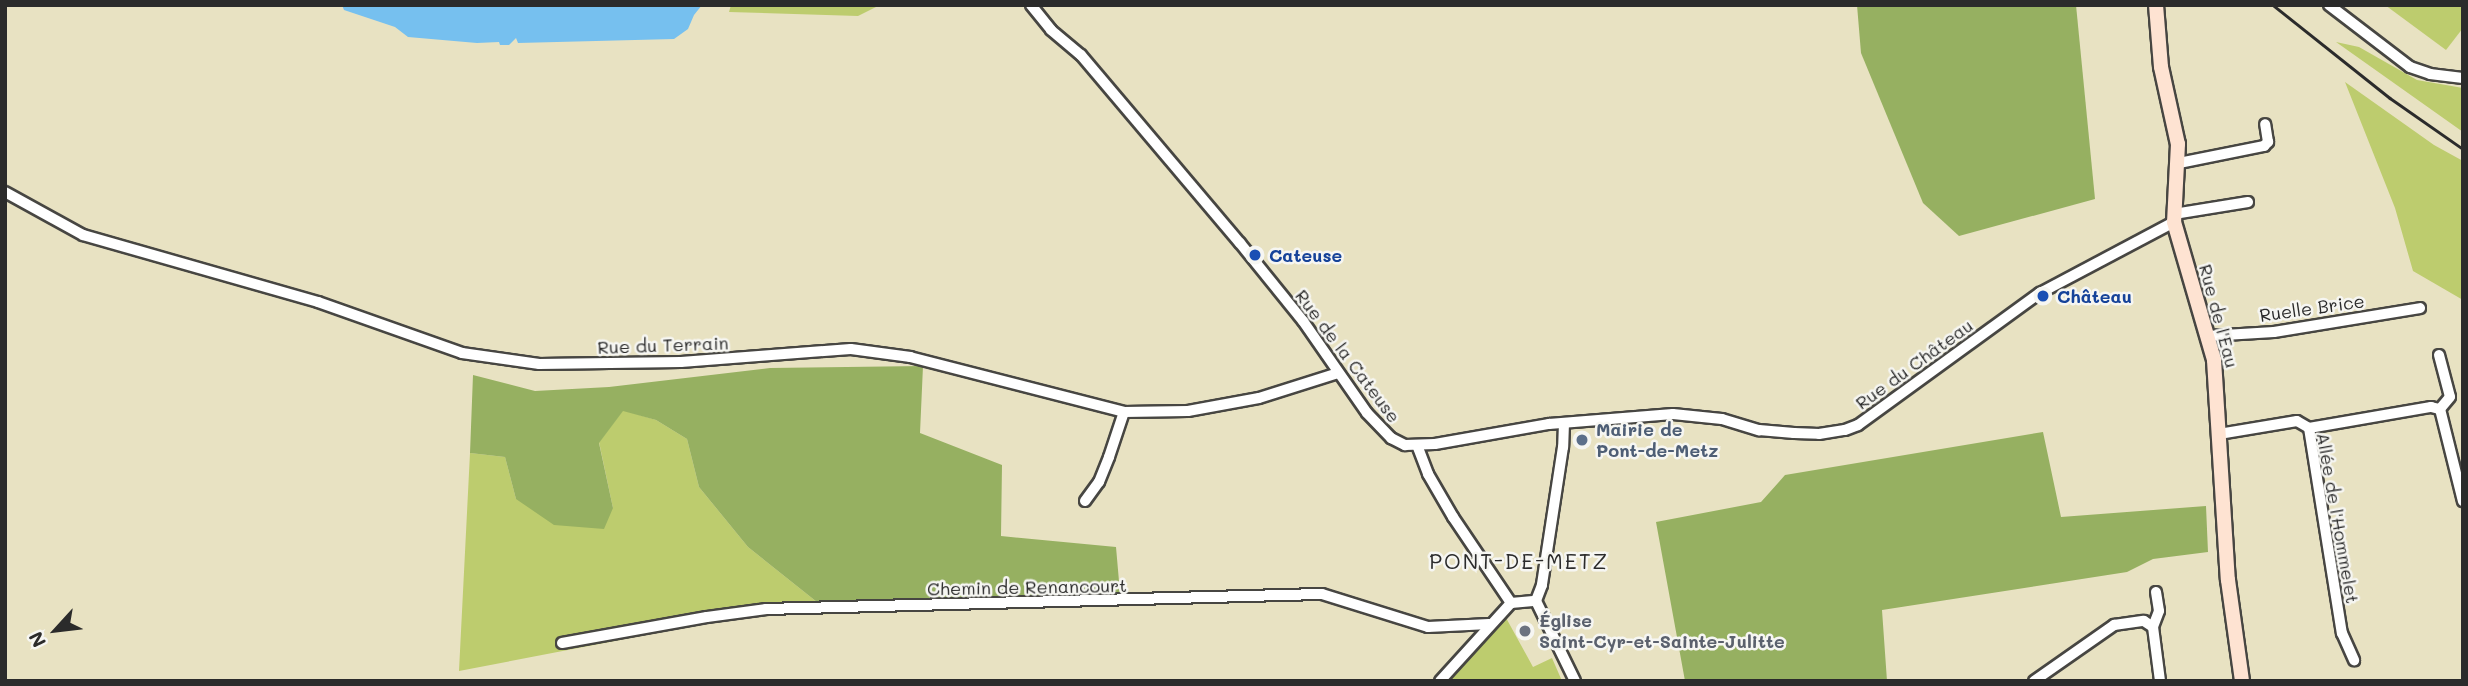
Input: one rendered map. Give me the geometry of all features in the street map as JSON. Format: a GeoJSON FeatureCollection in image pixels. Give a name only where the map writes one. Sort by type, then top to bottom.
{"type":"FeatureCollection","features":[{"type":"Feature","properties":{"kind":"street","name":"Rue de l'Eau"},"geometry":{"type":"LineString","coordinates":[[2157,5],[2161,67],[2177,136],[2179,163],[2174,218],[2208,336],[2215,374],[2230,602],[2242,681]]}},
{"type":"Feature","properties":{"kind":"street"},"geometry":{"type":"LineString","coordinates":[[2329,5],[2404,64],[2430,74],[2463,78]]}},
{"type":"Feature","properties":{"kind":"street","name":"Rue de la Cateuse"},"geometry":{"type":"LineString","coordinates":[[1031,6],[1051,30],[1081,55],[1240,243],[1338,373],[1391,438],[1399,444],[1417,445]]}},
{"type":"Feature","properties":{"kind":"street"},"geometry":{"type":"LineString","coordinates":[[2179,163],[2264,146],[2268,142],[2264,124]]}},
{"type":"Feature","properties":{"kind":"street","name":"Rue du Terrain"},"geometry":{"type":"LineString","coordinates":[[5,192],[83,235],[318,303],[462,353],[539,364],[681,362],[851,349],[910,357],[1124,412],[1188,411],[1235,403],[1338,373]]}},
{"type":"Feature","properties":{"kind":"street","name":"Rue du Château"},"geometry":{"type":"LineString","coordinates":[[1417,445],[1563,423],[1673,414],[1710,417],[1759,430],[1819,434],[1845,430],[1857,425],[2040,293],[2174,218],[2248,202]]}},
{"type":"Feature","properties":{"kind":"street","name":"Ruelle Brice"},"geometry":{"type":"LineString","coordinates":[[2208,336],[2274,332],[2420,308]]}},
{"type":"Feature","properties":{"kind":"street"},"geometry":{"type":"LineString","coordinates":[[2439,355],[2450,397],[2440,409]]}},
{"type":"Feature","properties":{"kind":"street"},"geometry":{"type":"LineString","coordinates":[[2309,428],[2431,407],[2440,409]]}},
{"type":"Feature","properties":{"kind":"street"},"geometry":{"type":"LineString","coordinates":[[2440,409],[2463,502]]}},
{"type":"Feature","properties":{"kind":"street"},"geometry":{"type":"LineString","coordinates":[[1085,501],[1099,482],[1110,457],[1124,412]]}},
{"type":"Feature","properties":{"kind":"street","name":"Allée de l'Hommelet"},"geometry":{"type":"LineString","coordinates":[[2219,434],[2297,421],[2309,428],[2342,633],[2354,660]]}},
{"type":"Feature","properties":{"kind":"street"},"geometry":{"type":"LineString","coordinates":[[1563,423],[1559,473],[1542,585],[1536,601],[1575,681]]}},
{"type":"Feature","properties":{"kind":"street"},"geometry":{"type":"LineString","coordinates":[[1417,445],[1428,474],[1494,582],[1511,603]]}},
{"type":"Feature","properties":{"kind":"street"},"geometry":{"type":"LineString","coordinates":[[2156,592],[2159,611],[2153,627],[2160,681]]}},
{"type":"Feature","properties":{"kind":"street","name":"Chemin de Renancourt"},"geometry":{"type":"LineString","coordinates":[[562,643],[766,609],[1322,594],[1428,627],[1489,624]]}},
{"type":"Feature","properties":{"kind":"street"},"geometry":{"type":"LineString","coordinates":[[1440,681],[1489,624],[1511,603],[1536,601]]}},
{"type":"Feature","properties":{"kind":"street"},"geometry":{"type":"LineString","coordinates":[[2034,681],[2114,625],[2144,621],[2153,627]]}},
{"type":"Feature","properties":{"kind":"green space"},"geometry":{"type":"Polygon","coordinates":[[[731,5],[880,5],[858,16],[729,12],[731,5]]]}},
{"type":"Feature","properties":{"kind":"green space"},"geometry":{"type":"Polygon","coordinates":[[[1857,5],[2076,5],[2095,199],[1959,236],[1923,203],[1861,53],[1857,5]]]}},
{"type":"Feature","properties":{"kind":"green space"},"geometry":{"type":"Polygon","coordinates":[[[2385,5],[2463,5],[2463,28],[2446,50],[2385,5]]]}},
{"type":"Feature","properties":{"kind":"green space"},"geometry":{"type":"Polygon","coordinates":[[[2336,42],[2359,47],[2417,80],[2463,88],[2463,132],[2336,42]]]}},
{"type":"Feature","properties":{"kind":"green space"},"geometry":{"type":"Polygon","coordinates":[[[2345,82],[2434,145],[2463,161],[2463,300],[2413,271],[2395,208],[2345,82]]]}},
{"type":"Feature","properties":{"kind":"green space"},"geometry":{"type":"Polygon","coordinates":[[[923,366],[920,433],[1002,465],[1001,536],[1116,547],[1121,604],[832,614],[748,547],[699,487],[687,439],[656,420],[623,411],[599,443],[613,508],[604,529],[554,525],[516,499],[505,457],[470,453],[473,375],[535,391],[609,387],[770,368],[923,366]]]}},
{"type":"Feature","properties":{"kind":"green space"},"geometry":{"type":"Polygon","coordinates":[[[623,410],[656,420],[687,439],[699,487],[748,547],[832,614],[745,616],[459,671],[470,453],[505,457],[516,499],[613,508],[599,442],[623,410]]]}},
{"type":"Feature","properties":{"kind":"green space"},"geometry":{"type":"Polygon","coordinates":[[[2043,432],[2061,517],[2206,506],[2208,552],[2153,559],[2127,572],[1882,610],[1887,681],[1685,681],[1656,522],[1761,502],[1785,475],[2043,432]]]}},
{"type":"Feature","properties":{"kind":"green space"},"geometry":{"type":"Polygon","coordinates":[[[1505,616],[1533,667],[1552,658],[1562,681],[1446,681],[1505,616]]]}},
{"type":"Feature","properties":{"kind":"water"},"geometry":{"type":"Polygon","coordinates":[[[342,5],[702,5],[688,29],[674,39],[518,43],[516,38],[509,45],[500,45],[499,42],[477,43],[408,37],[395,27],[344,10],[342,5]]]}},
{"type":"Feature","properties":{"kind":"railway"},"geometry":{"type":"LineString","coordinates":[[2273,5],[2390,98],[2463,149]]}},
{"type":"Feature","properties":{"kind":"place","name":"Cateuse"},"geometry":{"type":"Point","coordinates":[1255,255]}},
{"type":"Feature","properties":{"kind":"place","name":"Château"},"geometry":{"type":"Point","coordinates":[2043,296]}},
{"type":"Feature","properties":{"kind":"place","name":"Mairie de Pont-de-Metz"},"geometry":{"type":"Point","coordinates":[1582,440]}},
{"type":"Feature","properties":{"kind":"place","name":"Église Saint-Cyr-et-Sainte-Julitte"},"geometry":{"type":"Point","coordinates":[1525,631]}},
{"type":"Feature","properties":{"kind":"district","name":"PONT-DE-METZ"},"geometry":{"type":"Point","coordinates":[1519,561]}}]}
